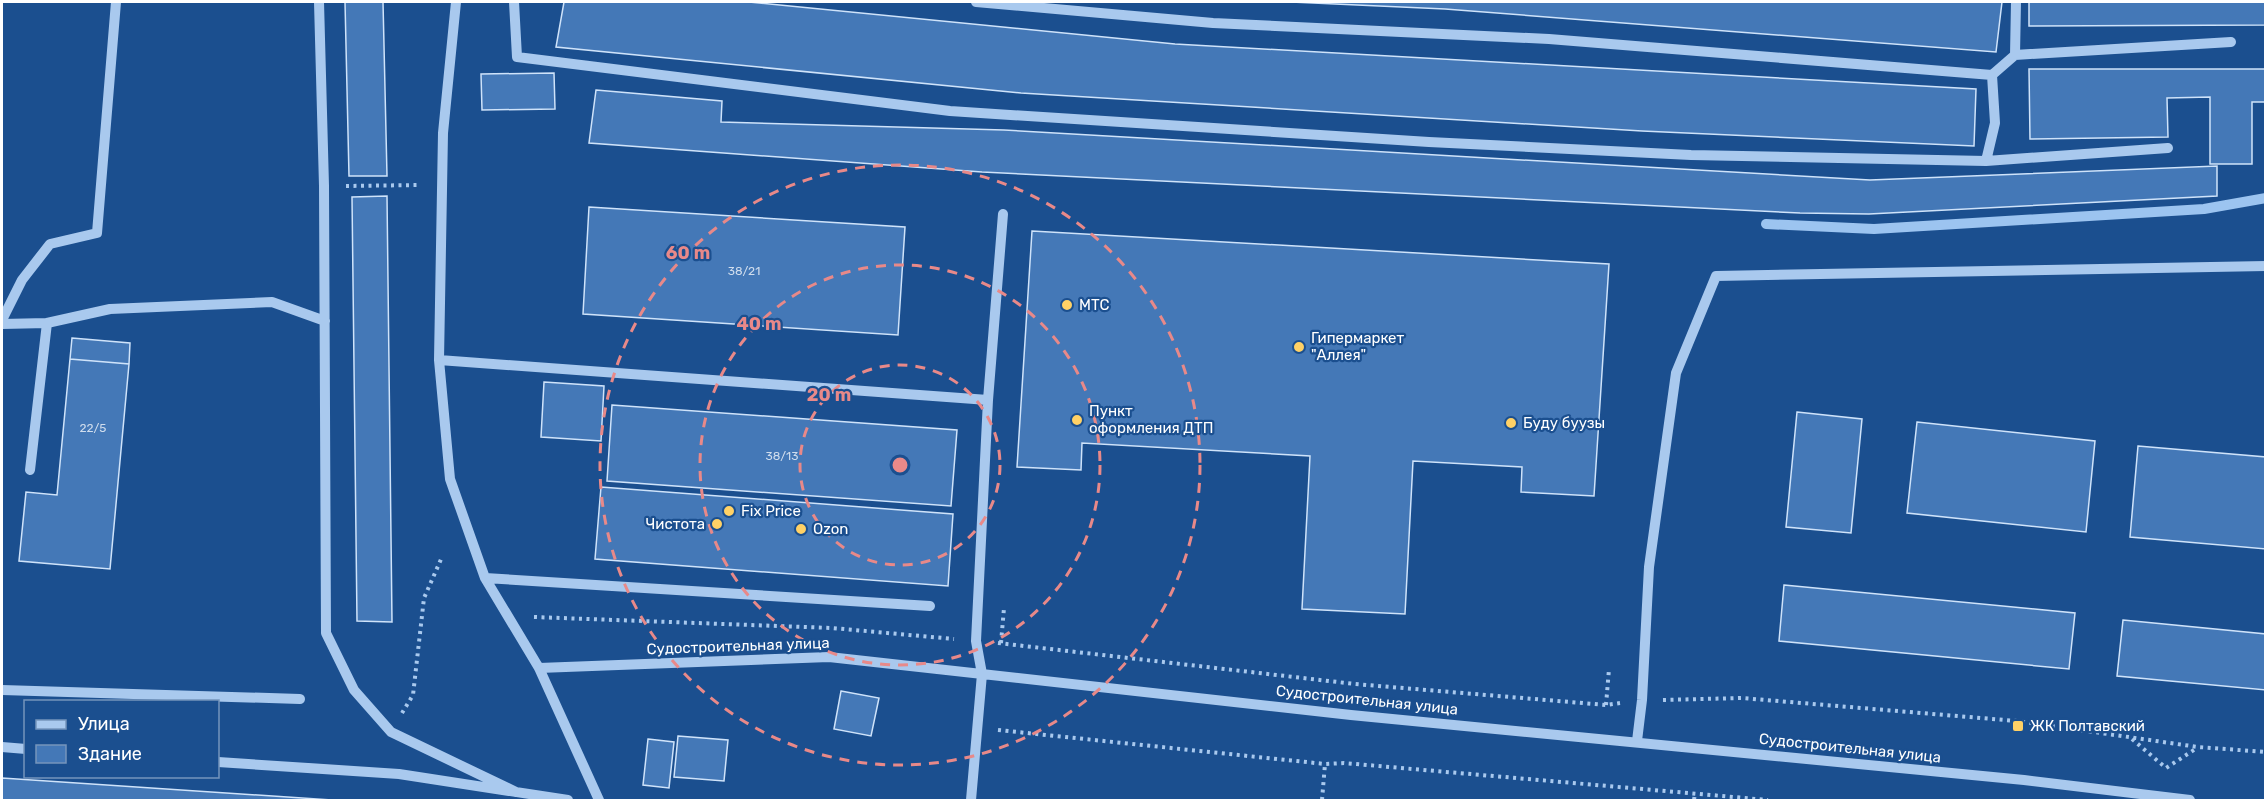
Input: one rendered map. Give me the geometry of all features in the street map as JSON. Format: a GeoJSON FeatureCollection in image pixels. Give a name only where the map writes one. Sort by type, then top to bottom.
{"type":"FeatureCollection","features":[{"type":"Feature","properties":{"kind":"street"},"geometry":{"type":"LineString","coordinates":[[116,2],[97,233],[50,244],[22,280],[2,322],[47,323],[110,309],[272,302],[325,321]]}},
{"type":"Feature","properties":{"kind":"street"},"geometry":{"type":"LineString","coordinates":[[319,2],[324,186],[326,633],[354,690],[391,732],[516,792]]}},
{"type":"Feature","properties":{"kind":"street"},"geometry":{"type":"LineString","coordinates":[[456,2],[443,134],[439,360],[450,479],[485,578],[538,668],[599,801]]}},
{"type":"Feature","properties":{"kind":"street"},"geometry":{"type":"LineString","coordinates":[[514,2],[517,57],[951,111],[1477,145],[1691,155],[1986,161],[2168,148]]}},
{"type":"Feature","properties":{"kind":"street"},"geometry":{"type":"LineString","coordinates":[[976,2],[1213,23],[1549,39],[1992,75],[2015,55],[2231,42]]}},
{"type":"Feature","properties":{"kind":"street"},"geometry":{"type":"LineString","coordinates":[[2015,55],[2016,2]]}},
{"type":"Feature","properties":{"kind":"street"},"geometry":{"type":"LineString","coordinates":[[1986,161],[1995,123],[1992,75]]}},
{"type":"Feature","properties":{"kind":"street"},"geometry":{"type":"LineString","coordinates":[[971,801],[982,674],[976,641],[988,400],[1003,214]]}},
{"type":"Feature","properties":{"kind":"street"},"geometry":{"type":"LineString","coordinates":[[1637,741],[1642,700],[1649,567],[1676,373],[1716,276],[2265,266]]}},
{"type":"Feature","properties":{"kind":"street"},"geometry":{"type":"LineString","coordinates":[[30,470],[47,323]]}},
{"type":"Feature","properties":{"kind":"street"},"geometry":{"type":"LineString","coordinates":[[439,360],[988,400]]}},
{"type":"Feature","properties":{"kind":"street"},"geometry":{"type":"LineString","coordinates":[[485,578],[930,606]]}},
{"type":"Feature","properties":{"kind":"street","name":"Судостроительная улица"},"geometry":{"type":"LineString","coordinates":[[538,668],[829,657],[1351,715],[1637,741],[2105,796],[2190,801]]}},
{"type":"Feature","properties":{"kind":"street"},"geometry":{"type":"LineString","coordinates":[[2,690],[300,699]]}},
{"type":"Feature","properties":{"kind":"street"},"geometry":{"type":"LineString","coordinates":[[2,747],[24,749]]}},
{"type":"Feature","properties":{"kind":"street"},"geometry":{"type":"LineString","coordinates":[[219,762],[399,774],[568,801]]}},
{"type":"Feature","properties":{"kind":"path"},"geometry":{"type":"LineString","coordinates":[[324,186],[420,185]]}},
{"type":"Feature","properties":{"kind":"path"},"geometry":{"type":"LineString","coordinates":[[391,732],[413,695],[424,598],[442,557]]}},
{"type":"Feature","properties":{"kind":"path"},"geometry":{"type":"LineString","coordinates":[[1001,644],[1004,608]]}},
{"type":"Feature","properties":{"kind":"path"},"geometry":{"type":"LineString","coordinates":[[506,616],[832,628],[976,641],[1355,684],[1606,705],[1642,700],[1742,698],[2017,722],[2198,747],[2265,752]]}},
{"type":"Feature","properties":{"kind":"path"},"geometry":{"type":"LineString","coordinates":[[1606,705],[1609,669]]}},
{"type":"Feature","properties":{"kind":"path"},"geometry":{"type":"LineString","coordinates":[[976,728],[1325,764],[1344,763],[1768,801]]}},
{"type":"Feature","properties":{"kind":"path"},"geometry":{"type":"LineString","coordinates":[[2132,739],[2166,768],[2198,747]]}},
{"type":"Feature","properties":{"kind":"path"},"geometry":{"type":"LineString","coordinates":[[1322,801],[1325,764]]}},
{"type":"Feature","properties":{"kind":"path"},"geometry":{"type":"LineString","coordinates":[[1694,801],[1695,793]]}},
{"type":"Feature","properties":{"kind":"building"},"geometry":{"type":"Polygon","coordinates":[[[345,2],[383,2],[387,176],[349,176],[345,2]]]}},
{"type":"Feature","properties":{"kind":"building"},"geometry":{"type":"Polygon","coordinates":[[[564,2],[749,2],[1175,44],[1976,89],[1974,146],[1642,131],[1021,93],[556,47],[564,2]]]}},
{"type":"Feature","properties":{"kind":"building"},"geometry":{"type":"Polygon","coordinates":[[[1291,2],[2002,2],[1996,52],[1445,9],[1291,2]]]}},
{"type":"Feature","properties":{"kind":"building"},"geometry":{"type":"Polygon","coordinates":[[[2029,2],[2266,2],[2266,25],[2029,26],[2029,2]]]}},
{"type":"Feature","properties":{"kind":"building"},"geometry":{"type":"Polygon","coordinates":[[[2029,69],[2266,69],[2266,102],[2252,102],[2252,164],[2210,164],[2210,97],[2167,98],[2168,137],[2030,139],[2029,69]]]}},
{"type":"Feature","properties":{"kind":"building"},"geometry":{"type":"Polygon","coordinates":[[[554,73],[555,109],[482,110],[481,74],[554,73]]]}},
{"type":"Feature","properties":{"kind":"building"},"geometry":{"type":"Polygon","coordinates":[[[596,90],[722,101],[721,122],[1004,130],[1870,180],[2217,166],[2217,196],[1869,214],[1800,213],[982,172],[589,143],[596,90]]]}},
{"type":"Feature","properties":{"kind":"building"},"geometry":{"type":"Polygon","coordinates":[[[387,196],[392,622],[357,621],[352,197],[387,196]]]}},
{"type":"Feature","properties":{"kind":"building"},"geometry":{"type":"Polygon","coordinates":[[[589,207],[905,227],[898,335],[583,314],[589,207]]]}},
{"type":"Feature","properties":{"kind":"building"},"geometry":{"type":"Polygon","coordinates":[[[1032,231],[1609,264],[1594,496],[1521,492],[1522,467],[1413,461],[1405,614],[1302,609],[1310,456],[1082,443],[1081,470],[1017,467],[1032,231]]]}},
{"type":"Feature","properties":{"kind":"building"},"geometry":{"type":"Polygon","coordinates":[[[72,338],[130,343],[129,364],[70,359],[72,338]]]}},
{"type":"Feature","properties":{"kind":"building"},"geometry":{"type":"Polygon","coordinates":[[[70,359],[129,364],[110,569],[19,561],[26,492],[57,495],[70,359]]]}},
{"type":"Feature","properties":{"kind":"building"},"geometry":{"type":"Polygon","coordinates":[[[544,382],[604,386],[601,441],[541,437],[544,382]]]}},
{"type":"Feature","properties":{"kind":"building"},"geometry":{"type":"Polygon","coordinates":[[[612,405],[957,430],[951,506],[607,481],[612,405]]]}},
{"type":"Feature","properties":{"kind":"building"},"geometry":{"type":"Polygon","coordinates":[[[1797,412],[1862,419],[1851,533],[1786,527],[1797,412]]]}},
{"type":"Feature","properties":{"kind":"building"},"geometry":{"type":"Polygon","coordinates":[[[1917,422],[2095,441],[2086,532],[1907,513],[1917,422]]]}},
{"type":"Feature","properties":{"kind":"building"},"geometry":{"type":"Polygon","coordinates":[[[2138,446],[2266,457],[2266,549],[2130,537],[2138,446]]]}},
{"type":"Feature","properties":{"kind":"building"},"geometry":{"type":"Polygon","coordinates":[[[601,487],[953,514],[948,586],[595,559],[601,487]]]}},
{"type":"Feature","properties":{"kind":"building"},"geometry":{"type":"Polygon","coordinates":[[[1784,585],[2075,613],[2069,669],[1779,641],[1784,585]]]}},
{"type":"Feature","properties":{"kind":"building"},"geometry":{"type":"Polygon","coordinates":[[[2123,620],[2266,634],[2266,690],[2117,676],[2123,620]]]}},
{"type":"Feature","properties":{"kind":"building"},"geometry":{"type":"Polygon","coordinates":[[[841,691],[879,698],[871,736],[834,729],[841,691]]]}},
{"type":"Feature","properties":{"kind":"building"},"geometry":{"type":"Polygon","coordinates":[[[678,736],[728,740],[724,781],[674,777],[678,736]]]}},
{"type":"Feature","properties":{"kind":"building"},"geometry":{"type":"Polygon","coordinates":[[[648,739],[674,742],[669,788],[643,785],[648,739]]]}},
{"type":"Feature","properties":{"kind":"building"},"geometry":{"type":"Polygon","coordinates":[[[2,778],[332,800],[2,800],[2,778]]]}},
{"type":"Feature","properties":{"kind":"waterway"},"geometry":{"type":"LineString","coordinates":[[1766,224],[1874,229],[2204,209],[2266,198]]}},
{"type":"Feature","properties":{"kind":"place","name":"МТС"},"geometry":{"type":"Point","coordinates":[1067,305]}},
{"type":"Feature","properties":{"kind":"place","name":"Гипермаркет \"Аллея\""},"geometry":{"type":"Point","coordinates":[1299,347]}},
{"type":"Feature","properties":{"kind":"place","name":"Пункт оформления ДТП"},"geometry":{"type":"Point","coordinates":[1077,420]}},
{"type":"Feature","properties":{"kind":"place","name":"Буду буузы"},"geometry":{"type":"Point","coordinates":[1511,423]}},
{"type":"Feature","properties":{"kind":"place","name":"Fix Price"},"geometry":{"type":"Point","coordinates":[729,511]}},
{"type":"Feature","properties":{"kind":"place","name":"Чистота"},"geometry":{"type":"Point","coordinates":[717,524]}},
{"type":"Feature","properties":{"kind":"place","name":"Ozon"},"geometry":{"type":"Point","coordinates":[801,529]}},
{"type":"Feature","properties":{"kind":"place","name":"ЖК Полтавский"},"geometry":{"type":"Point","coordinates":[2018,726]}}]}
